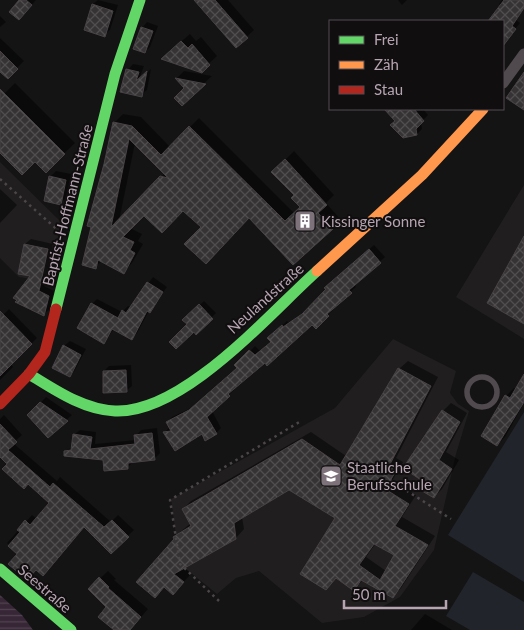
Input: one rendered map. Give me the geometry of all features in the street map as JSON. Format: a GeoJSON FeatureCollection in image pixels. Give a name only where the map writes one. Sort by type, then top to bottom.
{"type":"FeatureCollection","features":[{"type":"Feature","properties":{"kind":"street","name":"Baptist-Hoffmann-Straße"},"geometry":{"type":"LineString","coordinates":[[0,404],[29,374],[45,352],[115,74],[140,0]]}},
{"type":"Feature","properties":{"kind":"street"},"geometry":{"type":"LineString","coordinates":[[504,82],[524,54]]}},
{"type":"Feature","properties":{"kind":"street","name":"Neulandstraße"},"geometry":{"type":"LineString","coordinates":[[29,374],[54,391],[88,406],[125,411],[158,403],[182,390],[230,350],[400,194],[468,127],[482,110]]}},
{"type":"Feature","properties":{"kind":"street","name":"Seestraße"},"geometry":{"type":"LineString","coordinates":[[0,569],[66,628]]}},
{"type":"Feature","properties":{"kind":"lane"},"geometry":{"type":"LineString","coordinates":[[481,376],[492,379],[498,391],[493,402],[484,407],[473,404],[467,395],[469,383],[481,376]]}},
{"type":"Feature","properties":{"kind":"path"},"geometry":{"type":"LineString","coordinates":[[0,179],[60,232]]}},
{"type":"Feature","properties":{"kind":"path"},"geometry":{"type":"LineString","coordinates":[[219,601],[180,564],[170,500],[301,421]]}},
{"type":"Feature","properties":{"kind":"path"},"geometry":{"type":"LineString","coordinates":[[390,480],[451,519]]}},
{"type":"Feature","properties":{"kind":"shaded area"},"geometry":{"type":"Polygon","coordinates":[[[0,162],[62,223],[50,282],[19,277],[0,258],[0,162]]]}},
{"type":"Feature","properties":{"kind":"shaded area"},"geometry":{"type":"Polygon","coordinates":[[[524,185],[524,339],[456,297],[524,185]]]}},
{"type":"Feature","properties":{"kind":"shaded area","name":"Staatliche Berufsschule"},"geometry":{"type":"Polygon","coordinates":[[[393,339],[456,371],[450,393],[458,404],[469,411],[456,454],[434,550],[400,597],[364,617],[322,623],[259,571],[236,578],[217,594],[180,564],[171,499],[335,408],[393,339]]]}},
{"type":"Feature","properties":{"kind":"shaded area"},"geometry":{"type":"Polygon","coordinates":[[[524,412],[524,582],[448,535],[524,412]]]}},
{"type":"Feature","properties":{"kind":"shaded area"},"geometry":{"type":"Polygon","coordinates":[[[473,572],[524,602],[524,630],[470,630],[446,616],[473,572]]]}},
{"type":"Feature","properties":{"kind":"shaded area"},"geometry":{"type":"Polygon","coordinates":[[[0,595],[22,615],[33,630],[0,630],[0,595]]]}},
{"type":"Feature","properties":{"kind":"building"},"geometry":{"type":"Polygon","coordinates":[[[19,0],[26,0],[32,5],[19,20],[9,12],[19,0]]]}},
{"type":"Feature","properties":{"kind":"building"},"geometry":{"type":"Polygon","coordinates":[[[194,0],[215,0],[248,38],[236,48],[194,0]]]}},
{"type":"Feature","properties":{"kind":"building"},"geometry":{"type":"Polygon","coordinates":[[[504,0],[524,0],[524,8],[512,26],[516,29],[504,45],[504,20],[489,20],[504,0]]]}},
{"type":"Feature","properties":{"kind":"building"},"geometry":{"type":"Polygon","coordinates":[[[92,4],[113,11],[105,37],[84,30],[92,4]]]}},
{"type":"Feature","properties":{"kind":"building"},"geometry":{"type":"Polygon","coordinates":[[[141,27],[153,31],[145,53],[133,49],[141,27]]]}},
{"type":"Feature","properties":{"kind":"building"},"geometry":{"type":"Polygon","coordinates":[[[181,41],[188,48],[192,44],[210,65],[202,73],[161,59],[181,41]]]}},
{"type":"Feature","properties":{"kind":"building"},"geometry":{"type":"Polygon","coordinates":[[[0,51],[18,69],[8,79],[0,72],[0,51]]]}},
{"type":"Feature","properties":{"kind":"building"},"geometry":{"type":"Polygon","coordinates":[[[126,69],[139,72],[136,81],[147,71],[142,97],[120,92],[126,69]]]}},
{"type":"Feature","properties":{"kind":"building"},"geometry":{"type":"Polygon","coordinates":[[[524,72],[524,110],[506,98],[524,72]]]}},
{"type":"Feature","properties":{"kind":"building"},"geometry":{"type":"Polygon","coordinates":[[[175,78],[206,84],[182,106],[174,98],[184,88],[175,78]]]}},
{"type":"Feature","properties":{"kind":"building"},"geometry":{"type":"Polygon","coordinates":[[[0,89],[65,154],[46,173],[35,162],[22,175],[0,153],[0,89]]]}},
{"type":"Feature","properties":{"kind":"building"},"geometry":{"type":"Polygon","coordinates":[[[385,110],[415,110],[424,121],[416,129],[417,135],[403,138],[390,125],[395,121],[385,110]]]}},
{"type":"Feature","properties":{"kind":"building"},"geometry":{"type":"Polygon","coordinates":[[[113,122],[132,126],[161,155],[189,126],[285,221],[300,207],[291,198],[294,195],[271,172],[285,159],[327,205],[318,213],[333,229],[293,265],[249,218],[206,264],[184,244],[201,227],[183,211],[162,233],[144,216],[123,237],[134,242],[130,250],[135,253],[124,274],[98,260],[96,269],[82,265],[91,227],[87,226],[113,122]],[[129,139],[111,227],[160,176],[168,178],[129,139]]]}},
{"type":"Feature","properties":{"kind":"building"},"geometry":{"type":"Polygon","coordinates":[[[49,176],[66,180],[61,205],[44,201],[49,176]]]}},
{"type":"Feature","properties":{"kind":"building"},"geometry":{"type":"Polygon","coordinates":[[[524,236],[524,324],[487,303],[524,236]]]}},
{"type":"Feature","properties":{"kind":"building"},"geometry":{"type":"Polygon","coordinates":[[[24,244],[48,249],[39,291],[49,296],[44,316],[15,302],[17,300],[13,298],[30,276],[18,274],[24,244]]]}},
{"type":"Feature","properties":{"kind":"building"},"geometry":{"type":"Polygon","coordinates":[[[369,249],[381,263],[349,290],[352,293],[327,314],[329,316],[316,329],[312,325],[267,366],[265,363],[228,394],[230,396],[207,417],[217,434],[205,441],[202,434],[175,451],[163,432],[171,431],[166,422],[189,410],[237,368],[234,365],[249,350],[255,355],[271,342],[267,338],[282,325],[283,327],[302,314],[326,289],[324,288],[369,249]]]}},
{"type":"Feature","properties":{"kind":"building"},"geometry":{"type":"Polygon","coordinates":[[[147,282],[163,292],[150,313],[147,311],[132,340],[112,329],[104,344],[77,328],[91,303],[118,318],[122,310],[126,313],[147,282]]]}},
{"type":"Feature","properties":{"kind":"building"},"geometry":{"type":"Polygon","coordinates":[[[199,304],[213,319],[196,335],[194,332],[176,349],[169,342],[187,324],[182,320],[199,304]]]}},
{"type":"Feature","properties":{"kind":"building"},"geometry":{"type":"Polygon","coordinates":[[[0,311],[32,344],[0,376],[0,311]]]}},
{"type":"Feature","properties":{"kind":"building"},"geometry":{"type":"Polygon","coordinates":[[[63,345],[81,355],[70,377],[52,368],[63,345]]]}},
{"type":"Feature","properties":{"kind":"building"},"geometry":{"type":"Polygon","coordinates":[[[398,368],[431,386],[389,466],[396,471],[385,489],[409,504],[395,526],[428,545],[393,598],[361,580],[354,591],[336,578],[326,590],[300,574],[335,518],[289,490],[234,523],[236,539],[174,574],[184,582],[173,595],[164,587],[155,598],[136,582],[174,539],[173,537],[191,526],[182,509],[302,439],[340,465],[398,368]],[[374,544],[359,565],[380,580],[394,555],[374,544]]]}},
{"type":"Feature","properties":{"kind":"building"},"geometry":{"type":"Polygon","coordinates":[[[126,370],[127,392],[103,393],[103,371],[126,370]]]}},
{"type":"Feature","properties":{"kind":"building"},"geometry":{"type":"Polygon","coordinates":[[[524,374],[524,402],[497,446],[481,436],[505,395],[510,398],[524,374]]]}},
{"type":"Feature","properties":{"kind":"building"},"geometry":{"type":"Polygon","coordinates":[[[40,402],[68,421],[48,438],[27,415],[40,402]]]}},
{"type":"Feature","properties":{"kind":"building"},"geometry":{"type":"Polygon","coordinates":[[[442,410],[460,422],[439,460],[452,469],[434,498],[417,488],[421,480],[403,468],[442,410]]]}},
{"type":"Feature","properties":{"kind":"building"},"geometry":{"type":"Polygon","coordinates":[[[0,424],[17,442],[8,450],[50,487],[53,483],[104,527],[112,520],[129,537],[111,554],[84,527],[43,576],[36,570],[27,580],[8,564],[17,554],[8,546],[20,532],[17,530],[25,520],[30,525],[49,503],[28,484],[24,489],[2,469],[7,464],[0,457],[0,424]]]}},
{"type":"Feature","properties":{"kind":"building"},"geometry":{"type":"Polygon","coordinates":[[[152,433],[155,460],[128,463],[128,469],[104,471],[103,460],[64,456],[64,451],[71,450],[73,434],[92,437],[90,449],[135,444],[134,435],[152,433]]]}},
{"type":"Feature","properties":{"kind":"building"},"geometry":{"type":"Polygon","coordinates":[[[99,577],[108,588],[141,617],[130,630],[114,630],[98,617],[106,607],[88,589],[99,577]]]}},
{"type":"Feature","properties":{"kind":"traffic: fast"},"geometry":{"type":"LineString","coordinates":[[56,309],[115,74],[140,0]]}},
{"type":"Feature","properties":{"kind":"traffic: fast"},"geometry":{"type":"LineString","coordinates":[[29,374],[70,398],[92,407],[115,411],[141,408],[168,396],[196,379],[223,358],[317,271]]}},
{"type":"Feature","properties":{"kind":"traffic: fast"},"geometry":{"type":"LineString","coordinates":[[0,569],[71,630]]}},
{"type":"Feature","properties":{"kind":"traffic: slow"},"geometry":{"type":"LineString","coordinates":[[317,271],[422,175],[482,110]]}},
{"type":"Feature","properties":{"kind":"traffic: jam"},"geometry":{"type":"LineString","coordinates":[[0,404],[29,374],[45,352],[56,309]]}},
{"type":"Feature","properties":{"kind":"place","name":"Kissinger Sonne"},"geometry":{"type":"Point","coordinates":[305,221]}},
{"type":"Feature","properties":{"kind":"place","name":"Staatliche Berufsschule"},"geometry":{"type":"Point","coordinates":[331,476]}}]}
